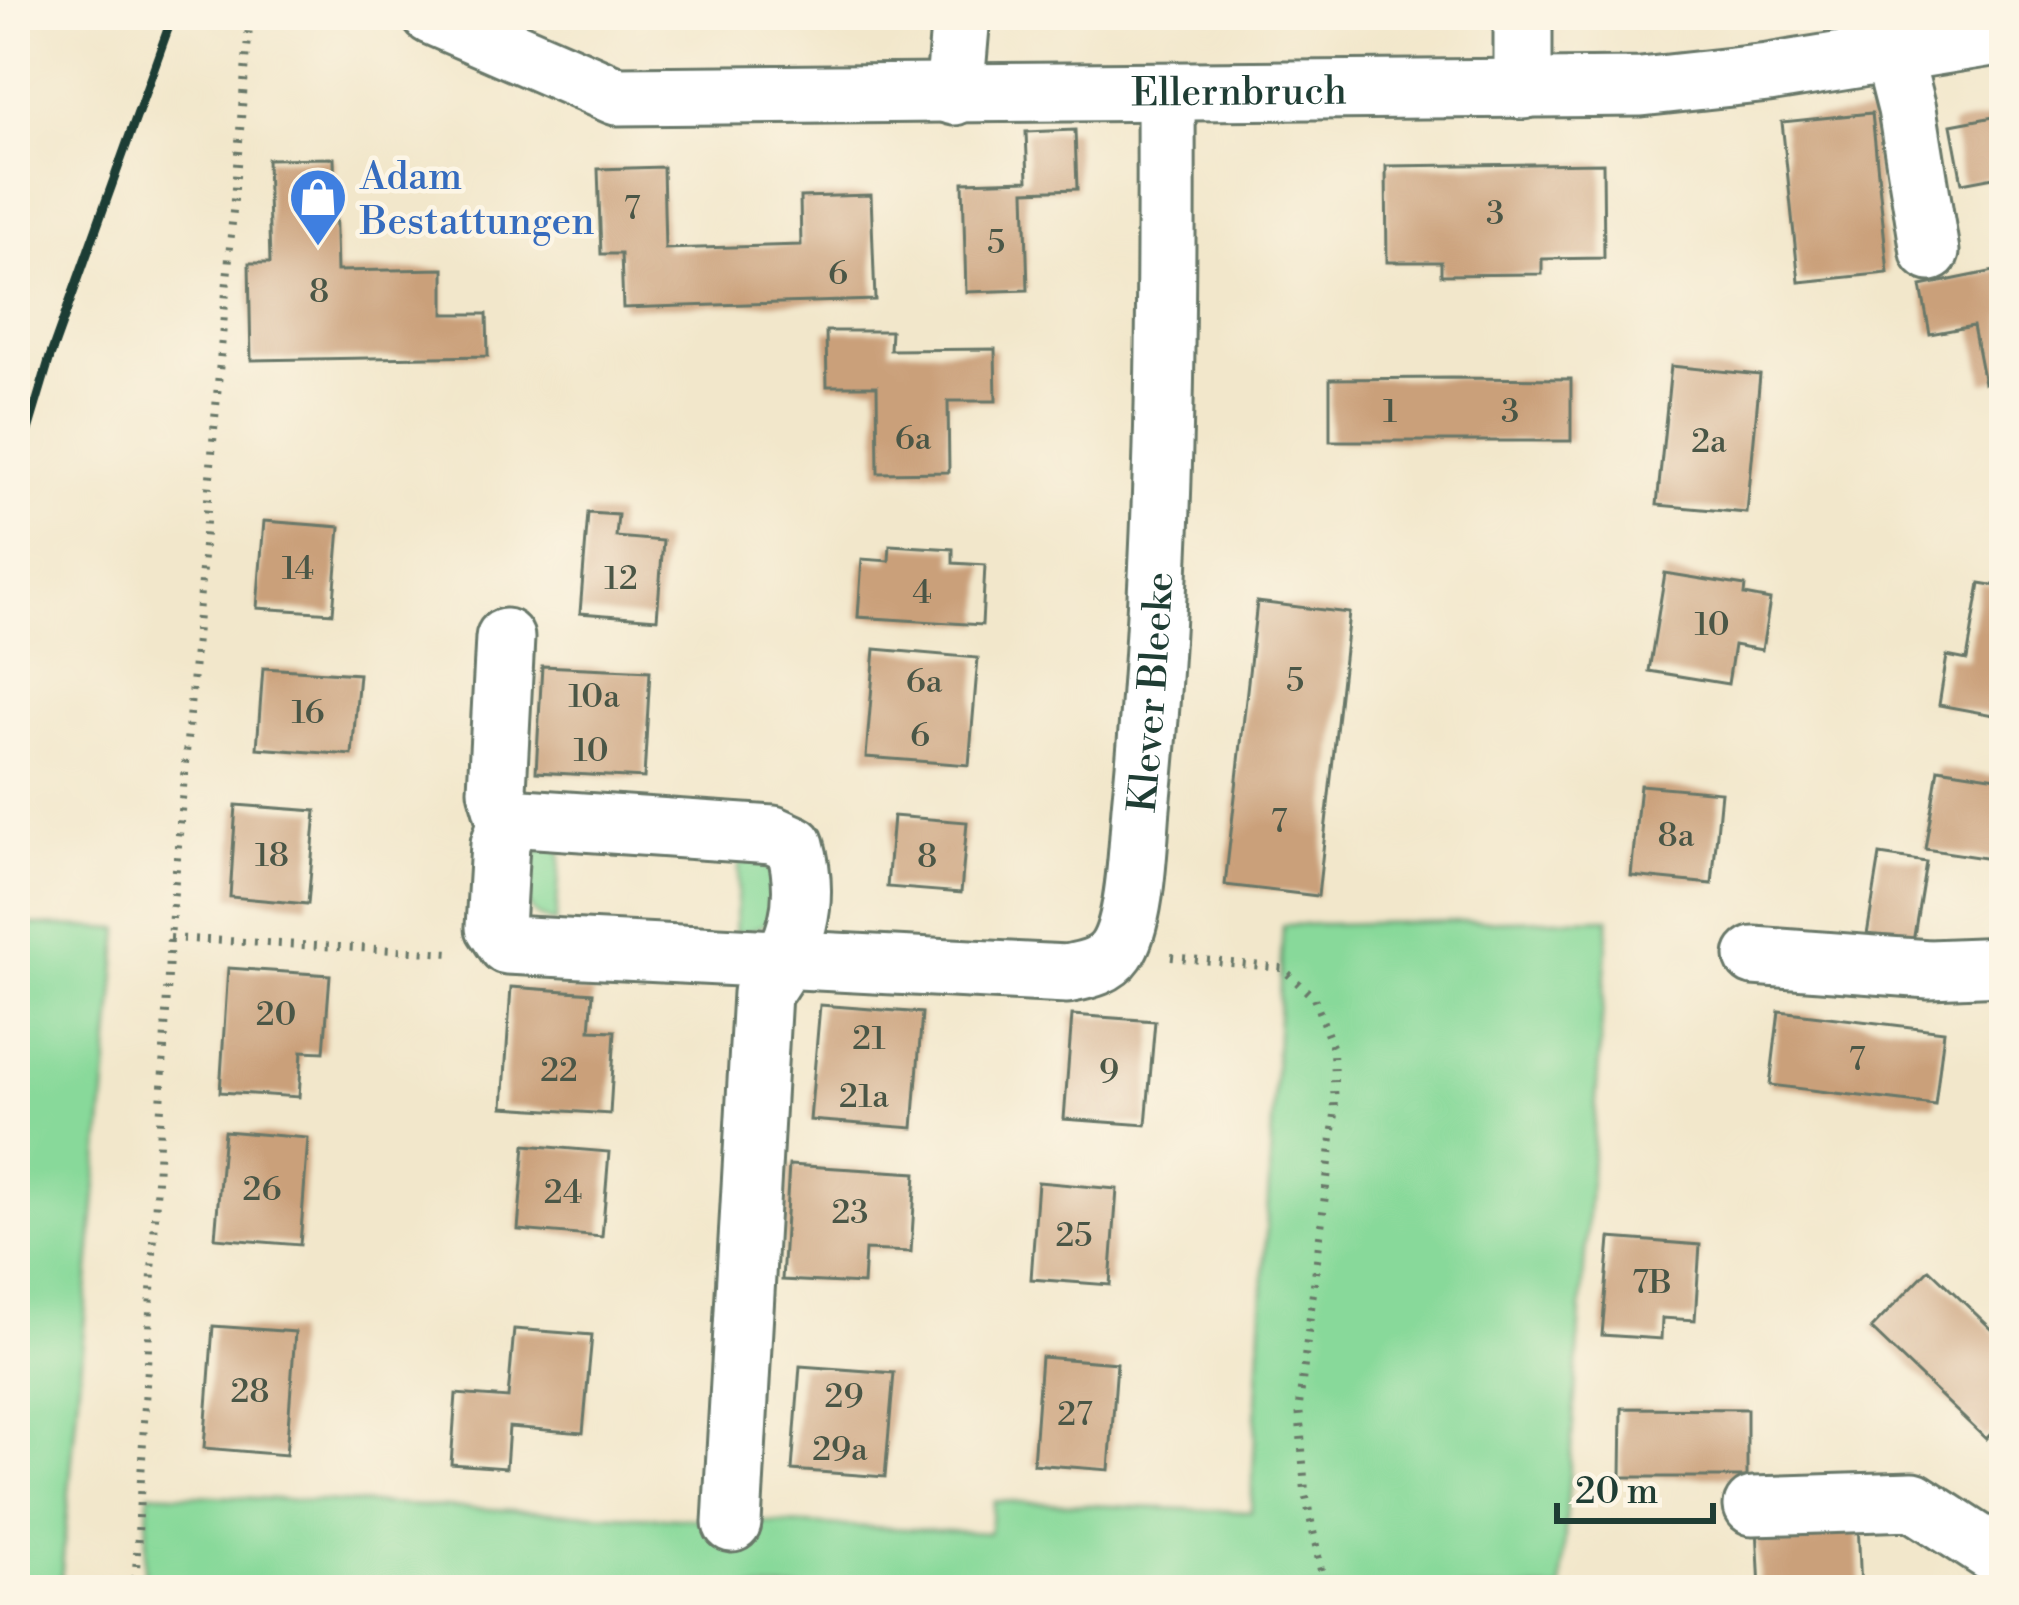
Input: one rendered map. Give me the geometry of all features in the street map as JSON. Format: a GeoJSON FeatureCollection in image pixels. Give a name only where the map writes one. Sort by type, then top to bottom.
{"type":"FeatureCollection","features":[{"type":"Feature","properties":{"kind":"street","name":"Ellernbruch"},"geometry":{"type":"LineString","coordinates":[[431,15],[617,97],[1641,87],[2004,35]]}},
{"type":"Feature","properties":{"kind":"street"},"geometry":{"type":"LineString","coordinates":[[954,96],[962,15]]}},
{"type":"Feature","properties":{"kind":"street"},"geometry":{"type":"LineString","coordinates":[[1523,15],[1523,90]]}},
{"type":"Feature","properties":{"kind":"street"},"geometry":{"type":"LineString","coordinates":[[1893,54],[1930,252]]}},
{"type":"Feature","properties":{"kind":"street","name":"Klever Bleeke"},"geometry":{"type":"LineString","coordinates":[[1116,951],[1131,907],[1156,662],[1167,386],[1166,93]]}},
{"type":"Feature","properties":{"kind":"street"},"geometry":{"type":"LineString","coordinates":[[505,638],[497,790],[507,824],[500,844],[495,927],[507,945],[1067,974],[1096,968],[1116,951]]}},
{"type":"Feature","properties":{"kind":"street"},"geometry":{"type":"LineString","coordinates":[[507,824],[523,818],[773,835],[795,845],[802,871],[798,929],[786,961],[762,993],[732,1522]]}},
{"type":"Feature","properties":{"kind":"street"},"geometry":{"type":"LineString","coordinates":[[1754,956],[1929,969],[2004,966]]}},
{"type":"Feature","properties":{"kind":"street"},"geometry":{"type":"LineString","coordinates":[[1753,1506],[1913,1501],[2004,1560]]}},
{"type":"Feature","properties":{"kind":"path"},"geometry":{"type":"LineString","coordinates":[[136,1590],[170,938],[250,15]]}},
{"type":"Feature","properties":{"kind":"path"},"geometry":{"type":"LineString","coordinates":[[170,938],[451,953],[507,945]]}},
{"type":"Feature","properties":{"kind":"path"},"geometry":{"type":"LineString","coordinates":[[1116,951],[1282,968],[1314,998],[1333,1049],[1335,1114],[1299,1406],[1305,1492],[1325,1590]]}},
{"type":"Feature","properties":{"kind":"green space"},"geometry":{"type":"Polygon","coordinates":[[[561,844],[556,923],[537,915],[527,902],[524,866],[541,848],[561,844]]]}},
{"type":"Feature","properties":{"kind":"green space"},"geometry":{"type":"Polygon","coordinates":[[[740,854],[764,863],[777,878],[770,918],[758,928],[735,933],[740,854]]]}},
{"type":"Feature","properties":{"kind":"green space"},"geometry":{"type":"Polygon","coordinates":[[[1609,918],[1561,1590],[143,1590],[149,1493],[989,1533],[994,1501],[1251,1512],[1283,925],[1609,918]]]}},
{"type":"Feature","properties":{"kind":"green space"},"geometry":{"type":"Polygon","coordinates":[[[15,924],[120,929],[60,1590],[15,1590],[15,924]]]}},
{"type":"Feature","properties":{"kind":"building"},"geometry":{"type":"Polygon","coordinates":[[[1798,15],[1839,15],[1839,18],[1799,24],[1798,15]]]}},
{"type":"Feature","properties":{"kind":"building"},"geometry":{"type":"Polygon","coordinates":[[[1872,113],[1888,273],[1799,282],[1782,122],[1872,113]]]}},
{"type":"Feature","properties":{"kind":"building"},"geometry":{"type":"Polygon","coordinates":[[[2004,115],[2004,175],[1962,183],[1951,125],[2004,115]]]}},
{"type":"Feature","properties":{"kind":"building"},"geometry":{"type":"Polygon","coordinates":[[[1075,130],[1077,189],[1025,191],[1028,290],[966,292],[963,182],[1028,180],[1026,132],[1075,130]]]}},
{"type":"Feature","properties":{"kind":"building"},"geometry":{"type":"Polygon","coordinates":[[[334,158],[337,271],[444,269],[444,314],[487,314],[488,356],[251,360],[249,263],[270,263],[267,159],[334,158]]]}},
{"type":"Feature","properties":{"kind":"building"},"geometry":{"type":"Polygon","coordinates":[[[1603,163],[1604,258],[1542,259],[1542,274],[1441,275],[1441,262],[1387,262],[1386,166],[1603,163]]]}},
{"type":"Feature","properties":{"kind":"building"},"geometry":{"type":"Polygon","coordinates":[[[663,167],[665,249],[801,245],[800,197],[871,195],[875,300],[623,308],[621,254],[601,254],[598,169],[663,167]]]}},
{"type":"Feature","properties":{"kind":"building"},"geometry":{"type":"Polygon","coordinates":[[[2004,269],[2004,379],[1984,383],[1973,326],[1930,334],[1921,286],[2004,269]]]}},
{"type":"Feature","properties":{"kind":"building"},"geometry":{"type":"Polygon","coordinates":[[[826,331],[891,331],[890,350],[995,349],[996,401],[948,401],[949,472],[878,473],[877,386],[827,386],[826,331]]]}},
{"type":"Feature","properties":{"kind":"building"},"geometry":{"type":"Polygon","coordinates":[[[1671,366],[1760,375],[1747,513],[1657,505],[1671,366]]]}},
{"type":"Feature","properties":{"kind":"building"},"geometry":{"type":"Polygon","coordinates":[[[1330,379],[1571,379],[1571,441],[1330,441],[1330,379]]]}},
{"type":"Feature","properties":{"kind":"building"},"geometry":{"type":"Polygon","coordinates":[[[588,513],[618,515],[616,537],[663,541],[657,619],[580,613],[588,513]]]}},
{"type":"Feature","properties":{"kind":"building"},"geometry":{"type":"Polygon","coordinates":[[[264,521],[340,527],[333,613],[257,608],[264,521]]]}},
{"type":"Feature","properties":{"kind":"building"},"geometry":{"type":"Polygon","coordinates":[[[890,545],[953,549],[953,563],[985,565],[982,625],[858,617],[862,559],[889,561],[890,545]]]}},
{"type":"Feature","properties":{"kind":"building"},"geometry":{"type":"Polygon","coordinates":[[[1665,573],[1745,586],[1744,595],[1770,600],[1762,650],[1734,645],[1728,684],[1649,671],[1665,573]]]}},
{"type":"Feature","properties":{"kind":"building"},"geometry":{"type":"Polygon","coordinates":[[[1980,583],[2004,587],[2004,717],[1939,705],[1947,656],[1967,660],[1980,583]]]}},
{"type":"Feature","properties":{"kind":"building"},"geometry":{"type":"Polygon","coordinates":[[[1257,602],[1349,613],[1318,896],[1225,885],[1257,602]]]}},
{"type":"Feature","properties":{"kind":"building"},"geometry":{"type":"Polygon","coordinates":[[[875,649],[978,658],[969,765],[866,757],[875,649]]]}},
{"type":"Feature","properties":{"kind":"building"},"geometry":{"type":"Polygon","coordinates":[[[542,666],[650,671],[644,778],[536,772],[542,666]]]}},
{"type":"Feature","properties":{"kind":"building"},"geometry":{"type":"Polygon","coordinates":[[[263,668],[359,674],[352,755],[257,748],[263,668]]]}},
{"type":"Feature","properties":{"kind":"building"},"geometry":{"type":"Polygon","coordinates":[[[1938,768],[2004,778],[2004,861],[1925,849],[1938,768]]]}},
{"type":"Feature","properties":{"kind":"building"},"geometry":{"type":"Polygon","coordinates":[[[1640,785],[1721,792],[1712,884],[1631,876],[1640,785]]]}},
{"type":"Feature","properties":{"kind":"building"},"geometry":{"type":"Polygon","coordinates":[[[236,805],[316,811],[308,904],[230,897],[236,805]]]}},
{"type":"Feature","properties":{"kind":"building"},"geometry":{"type":"Polygon","coordinates":[[[893,816],[967,822],[961,893],[887,887],[893,816]]]}},
{"type":"Feature","properties":{"kind":"building"},"geometry":{"type":"Polygon","coordinates":[[[1880,855],[1926,862],[1913,942],[1867,935],[1880,855]]]}},
{"type":"Feature","properties":{"kind":"building"},"geometry":{"type":"Polygon","coordinates":[[[228,968],[330,975],[324,1052],[302,1051],[299,1097],[220,1092],[228,968]]]}},
{"type":"Feature","properties":{"kind":"building"},"geometry":{"type":"Polygon","coordinates":[[[511,987],[593,993],[590,1030],[615,1031],[610,1114],[503,1107],[511,987]]]}},
{"type":"Feature","properties":{"kind":"building"},"geometry":{"type":"Polygon","coordinates":[[[820,1005],[922,1013],[913,1128],[810,1120],[820,1005]]]}},
{"type":"Feature","properties":{"kind":"building"},"geometry":{"type":"Polygon","coordinates":[[[1779,1011],[1944,1031],[1935,1105],[1770,1085],[1779,1011]]]}},
{"type":"Feature","properties":{"kind":"building"},"geometry":{"type":"Polygon","coordinates":[[[1072,1015],[1155,1021],[1146,1125],[1064,1119],[1072,1015]]]}},
{"type":"Feature","properties":{"kind":"building"},"geometry":{"type":"Polygon","coordinates":[[[224,1131],[308,1138],[300,1245],[215,1238],[224,1131]]]}},
{"type":"Feature","properties":{"kind":"building"},"geometry":{"type":"Polygon","coordinates":[[[525,1145],[609,1152],[602,1237],[518,1230],[525,1145]]]}},
{"type":"Feature","properties":{"kind":"building"},"geometry":{"type":"Polygon","coordinates":[[[789,1165],[916,1173],[911,1252],[865,1250],[863,1284],[782,1280],[789,1165]]]}},
{"type":"Feature","properties":{"kind":"building"},"geometry":{"type":"Polygon","coordinates":[[[1038,1182],[1117,1189],[1110,1285],[1031,1279],[1038,1182]]]}},
{"type":"Feature","properties":{"kind":"building"},"geometry":{"type":"Polygon","coordinates":[[[1610,1238],[1700,1245],[1695,1320],[1662,1318],[1661,1339],[1602,1335],[1610,1238]]]}},
{"type":"Feature","properties":{"kind":"building"},"geometry":{"type":"Polygon","coordinates":[[[1929,1269],[2004,1341],[2004,1420],[1986,1439],[1871,1329],[1929,1269]]]}},
{"type":"Feature","properties":{"kind":"building"},"geometry":{"type":"Polygon","coordinates":[[[213,1326],[295,1332],[286,1455],[204,1448],[213,1326]]]}},
{"type":"Feature","properties":{"kind":"building"},"geometry":{"type":"Polygon","coordinates":[[[514,1329],[592,1335],[583,1433],[509,1427],[506,1468],[451,1464],[456,1394],[508,1398],[514,1329]]]}},
{"type":"Feature","properties":{"kind":"building"},"geometry":{"type":"Polygon","coordinates":[[[1041,1357],[1117,1363],[1109,1470],[1033,1464],[1041,1357]]]}},
{"type":"Feature","properties":{"kind":"building"},"geometry":{"type":"Polygon","coordinates":[[[800,1366],[894,1373],[885,1477],[792,1470],[800,1366]]]}},
{"type":"Feature","properties":{"kind":"building"},"geometry":{"type":"Polygon","coordinates":[[[1622,1408],[1747,1409],[1747,1477],[1621,1477],[1622,1408]]]}},
{"type":"Feature","properties":{"kind":"building"},"geometry":{"type":"Polygon","coordinates":[[[1858,1522],[1861,1590],[1760,1590],[1757,1527],[1858,1522]]]}},
{"type":"Feature","properties":{"kind":"railway"},"geometry":{"type":"LineString","coordinates":[[15,474],[50,357],[173,15]]}},
{"type":"Feature","properties":{"kind":"place","name":"Adam Bestattungen"},"geometry":{"type":"Point","coordinates":[318,248]}}]}
